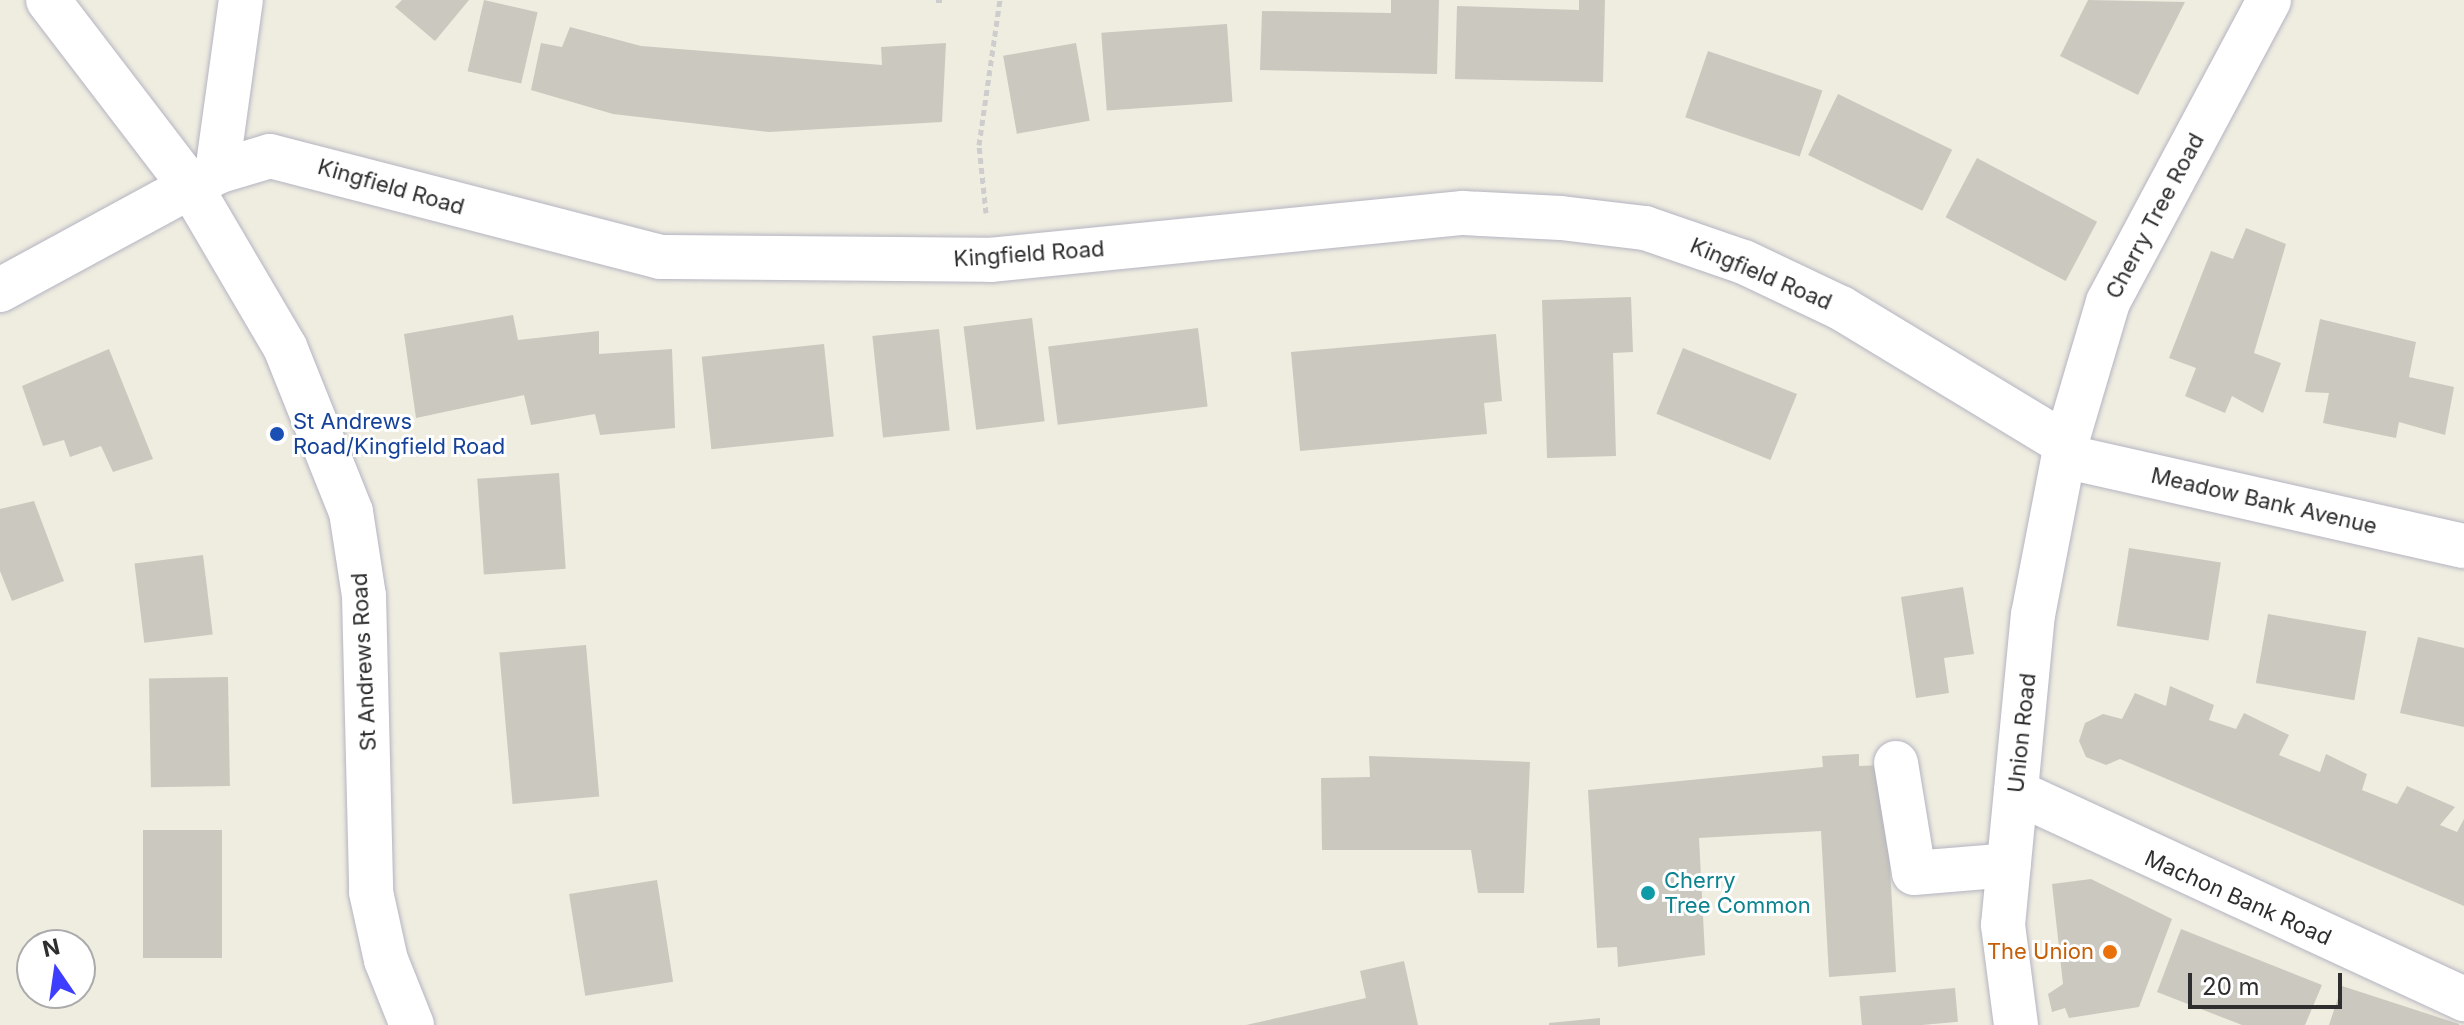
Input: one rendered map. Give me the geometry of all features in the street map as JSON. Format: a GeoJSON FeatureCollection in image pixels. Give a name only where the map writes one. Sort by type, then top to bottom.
{"type":"FeatureCollection","features":[{"type":"Feature","properties":{"kind":"street"},"geometry":{"type":"LineString","coordinates":[[48,0],[204,180]]}},
{"type":"Feature","properties":{"kind":"street"},"geometry":{"type":"LineString","coordinates":[[204,180],[241,0]]}},
{"type":"Feature","properties":{"kind":"street","name":"Cherry Tree Road"},"geometry":{"type":"LineString","coordinates":[[2065,450],[2108,302],[2269,0]]}},
{"type":"Feature","properties":{"kind":"street","name":"Kingfield Road"},"geometry":{"type":"LineString","coordinates":[[0,290],[204,180],[270,156],[333,168],[547,233],[660,257],[990,260],[1463,213],[1645,228],[1744,262],[1841,308],[2065,450]]}},
{"type":"Feature","properties":{"kind":"street","name":"St Andrews Road"},"geometry":{"type":"LineString","coordinates":[[204,180],[285,347],[351,512],[364,596],[371,892],[386,960],[412,1025]]}},
{"type":"Feature","properties":{"kind":"street","name":"Meadow Bank Avenue"},"geometry":{"type":"LineString","coordinates":[[2065,450],[2464,546]]}},
{"type":"Feature","properties":{"kind":"street","name":"Union Road"},"geometry":{"type":"LineString","coordinates":[[2016,1025],[2003,925],[2033,615],[2065,450]]}},
{"type":"Feature","properties":{"kind":"street"},"geometry":{"type":"LineString","coordinates":[[1896,763],[1914,873],[2009,865]]}},
{"type":"Feature","properties":{"kind":"street","name":"Machon Bank Road"},"geometry":{"type":"LineString","coordinates":[[2016,792],[2464,999]]}},
{"type":"Feature","properties":{"kind":"path"},"geometry":{"type":"LineString","coordinates":[[936,0],[944,0]]}},
{"type":"Feature","properties":{"kind":"path"},"geometry":{"type":"LineString","coordinates":[[990,260],[979,145],[1000,0]]}},
{"type":"Feature","properties":{"kind":"building"},"geometry":{"type":"Polygon","coordinates":[[[402,0],[469,0],[435,41],[395,7],[402,0]]]}},
{"type":"Feature","properties":{"kind":"building"},"geometry":{"type":"Polygon","coordinates":[[[484,0],[538,12],[521,84],[468,71],[484,0]]]}},
{"type":"Feature","properties":{"kind":"building"},"geometry":{"type":"Polygon","coordinates":[[[1391,0],[1439,0],[1437,74],[1260,70],[1262,11],[1391,13],[1391,0]]]}},
{"type":"Feature","properties":{"kind":"building"},"geometry":{"type":"Polygon","coordinates":[[[1579,0],[1605,0],[1603,82],[1455,79],[1457,6],[1579,10],[1579,0]]]}},
{"type":"Feature","properties":{"kind":"building"},"geometry":{"type":"Polygon","coordinates":[[[2088,0],[2185,2],[2138,95],[2060,56],[2088,0]]]}},
{"type":"Feature","properties":{"kind":"building"},"geometry":{"type":"Polygon","coordinates":[[[1227,24],[1232,102],[1107,111],[1101,33],[1227,24]]]}},
{"type":"Feature","properties":{"kind":"building"},"geometry":{"type":"Polygon","coordinates":[[[570,27],[641,46],[882,65],[881,47],[946,43],[942,122],[769,132],[613,114],[531,90],[541,43],[562,47],[570,27]]]}},
{"type":"Feature","properties":{"kind":"building"},"geometry":{"type":"Polygon","coordinates":[[[1076,43],[1090,121],[1017,134],[1003,56],[1076,43]]]}},
{"type":"Feature","properties":{"kind":"building"},"geometry":{"type":"Polygon","coordinates":[[[1708,51],[1822,90],[1800,157],[1685,117],[1708,51]]]}},
{"type":"Feature","properties":{"kind":"building"},"geometry":{"type":"Polygon","coordinates":[[[1838,94],[1952,150],[1922,211],[1808,155],[1838,94]]]}},
{"type":"Feature","properties":{"kind":"building"},"geometry":{"type":"Polygon","coordinates":[[[1977,158],[2097,222],[2066,281],[1946,217],[1977,158]]]}},
{"type":"Feature","properties":{"kind":"building"},"geometry":{"type":"Polygon","coordinates":[[[2246,228],[2286,244],[2254,353],[2281,363],[2263,413],[2232,396],[2225,413],[2185,396],[2196,368],[2169,358],[2211,251],[2233,259],[2246,228]]]}},
{"type":"Feature","properties":{"kind":"building"},"geometry":{"type":"Polygon","coordinates":[[[1631,297],[1633,352],[1613,353],[1616,456],[1547,458],[1542,300],[1631,297]]]}},
{"type":"Feature","properties":{"kind":"building"},"geometry":{"type":"Polygon","coordinates":[[[513,315],[518,340],[599,331],[599,354],[672,349],[675,428],[600,435],[595,414],[531,425],[524,395],[416,418],[404,334],[513,315]]]}},
{"type":"Feature","properties":{"kind":"building"},"geometry":{"type":"Polygon","coordinates":[[[1032,318],[1045,421],[976,430],[964,326],[1032,318]]]}},
{"type":"Feature","properties":{"kind":"building"},"geometry":{"type":"Polygon","coordinates":[[[2320,319],[2416,342],[2409,377],[2454,387],[2445,435],[2399,422],[2396,438],[2323,423],[2329,393],[2305,392],[2320,319]]]}},
{"type":"Feature","properties":{"kind":"building"},"geometry":{"type":"Polygon","coordinates":[[[1198,328],[1208,406],[1058,425],[1048,346],[1198,328]]]}},
{"type":"Feature","properties":{"kind":"building"},"geometry":{"type":"Polygon","coordinates":[[[939,329],[950,430],[883,437],[872,336],[939,329]]]}},
{"type":"Feature","properties":{"kind":"building"},"geometry":{"type":"Polygon","coordinates":[[[1496,334],[1502,401],[1484,403],[1487,434],[1300,451],[1291,352],[1496,334]]]}},
{"type":"Feature","properties":{"kind":"building"},"geometry":{"type":"Polygon","coordinates":[[[824,344],[834,436],[711,449],[702,357],[824,344]]]}},
{"type":"Feature","properties":{"kind":"building"},"geometry":{"type":"Polygon","coordinates":[[[1683,348],[1797,394],[1770,460],[1656,414],[1683,348]]]}},
{"type":"Feature","properties":{"kind":"building"},"geometry":{"type":"Polygon","coordinates":[[[109,349],[153,459],[113,472],[101,446],[70,457],[64,440],[43,446],[22,386],[109,349]]]}},
{"type":"Feature","properties":{"kind":"building"},"geometry":{"type":"Polygon","coordinates":[[[559,473],[566,569],[484,574],[477,479],[559,473]]]}},
{"type":"Feature","properties":{"kind":"building"},"geometry":{"type":"Polygon","coordinates":[[[34,501],[64,581],[12,601],[0,571],[0,509],[34,501]]]}},
{"type":"Feature","properties":{"kind":"building"},"geometry":{"type":"Polygon","coordinates":[[[2129,548],[2221,563],[2208,641],[2117,626],[2129,548]]]}},
{"type":"Feature","properties":{"kind":"building"},"geometry":{"type":"Polygon","coordinates":[[[203,555],[213,634],[144,643],[135,563],[203,555]]]}},
{"type":"Feature","properties":{"kind":"building"},"geometry":{"type":"Polygon","coordinates":[[[1963,587],[1974,654],[1944,658],[1949,693],[1916,698],[1901,597],[1963,587]]]}},
{"type":"Feature","properties":{"kind":"building"},"geometry":{"type":"Polygon","coordinates":[[[2268,614],[2366,631],[2354,700],[2256,683],[2268,614]]]}},
{"type":"Feature","properties":{"kind":"building"},"geometry":{"type":"Polygon","coordinates":[[[2418,637],[2464,648],[2464,727],[2400,713],[2418,637]]]}},
{"type":"Feature","properties":{"kind":"building"},"geometry":{"type":"Polygon","coordinates":[[[586,645],[599,796],[513,804],[499,653],[586,645]]]}},
{"type":"Feature","properties":{"kind":"building"},"geometry":{"type":"Polygon","coordinates":[[[228,677],[230,786],[151,787],[149,678],[228,677]]]}},
{"type":"Feature","properties":{"kind":"building"},"geometry":{"type":"Polygon","coordinates":[[[2170,686],[2214,705],[2209,720],[2236,729],[2244,713],[2289,735],[2279,755],[2320,772],[2326,754],[2367,774],[2362,790],[2397,804],[2407,786],[2455,807],[2440,825],[2457,832],[2464,819],[2464,906],[2120,759],[2106,765],[2086,757],[2079,741],[2085,723],[2103,714],[2122,719],[2135,693],[2166,706],[2170,686]]]}},
{"type":"Feature","properties":{"kind":"building","name":"Cherry Tree Common"},"geometry":{"type":"Polygon","coordinates":[[[1859,754],[1859,766],[1884,765],[1896,972],[1829,977],[1821,831],[1699,838],[1705,955],[1618,967],[1617,947],[1597,948],[1588,790],[1823,767],[1822,756],[1859,754]]]}},
{"type":"Feature","properties":{"kind":"building"},"geometry":{"type":"Polygon","coordinates":[[[1369,756],[1530,762],[1524,893],[1478,893],[1471,850],[1322,850],[1321,778],[1370,777],[1369,756]]]}},
{"type":"Feature","properties":{"kind":"building"},"geometry":{"type":"Polygon","coordinates":[[[143,830],[222,830],[222,958],[143,958],[143,830]]]}},
{"type":"Feature","properties":{"kind":"building","name":"The Union"},"geometry":{"type":"Polygon","coordinates":[[[2091,879],[2172,919],[2139,1007],[2069,1018],[2065,1008],[2052,1012],[2048,994],[2063,984],[2052,884],[2091,879]]]}},
{"type":"Feature","properties":{"kind":"building"},"geometry":{"type":"Polygon","coordinates":[[[657,880],[673,982],[585,996],[569,894],[657,880]]]}},
{"type":"Feature","properties":{"kind":"building"},"geometry":{"type":"Polygon","coordinates":[[[2181,929],[2322,985],[2305,1025],[2242,1025],[2157,992],[2181,929]]]}},
{"type":"Feature","properties":{"kind":"building"},"geometry":{"type":"Polygon","coordinates":[[[1404,961],[1418,1025],[1246,1025],[1366,998],[1360,971],[1404,961]]]}},
{"type":"Feature","properties":{"kind":"building"},"geometry":{"type":"Polygon","coordinates":[[[2342,986],[2459,1024],[2459,1025],[2329,1025],[2342,986]]]}},
{"type":"Feature","properties":{"kind":"building"},"geometry":{"type":"Polygon","coordinates":[[[1955,988],[1958,1022],[1862,1025],[1859,996],[1955,988]]]}},
{"type":"Feature","properties":{"kind":"building"},"geometry":{"type":"Polygon","coordinates":[[[1600,1018],[1600,1025],[1549,1025],[1549,1023],[1600,1018]]]}},
{"type":"Feature","properties":{"kind":"place","name":"St Andrews Road/Kingfield Road"},"geometry":{"type":"Point","coordinates":[277,434]}},
{"type":"Feature","properties":{"kind":"place","name":"Cherry Tree Common"},"geometry":{"type":"Point","coordinates":[1648,893]}},
{"type":"Feature","properties":{"kind":"place","name":"The Union"},"geometry":{"type":"Point","coordinates":[2110,952]}}]}
